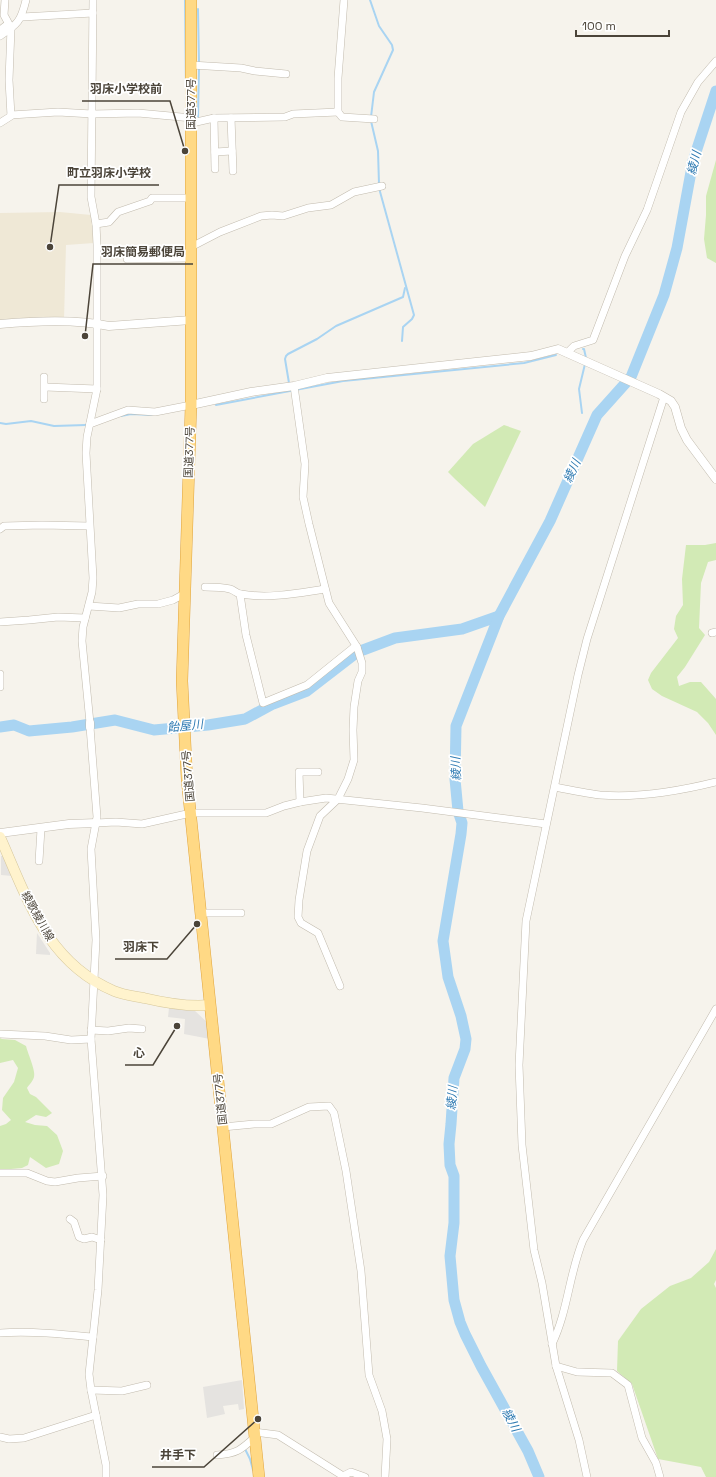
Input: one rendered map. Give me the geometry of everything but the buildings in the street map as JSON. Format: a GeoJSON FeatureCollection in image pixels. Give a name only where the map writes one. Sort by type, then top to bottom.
{"type":"FeatureCollection","features":[{"type":"Feature","properties":{"kind":"highway","name":"国道377号"},"geometry":{"type":"LineString","coordinates":[[191,0],[196,65],[192,120],[191,405],[182,681],[187,780],[259,1477]]}},
{"type":"Feature","properties":{"kind":"main road","name":"綾歌綾川線"},"geometry":{"type":"LineString","coordinates":[[0,837],[32,908],[51,941],[74,966],[93,980],[116,992],[160,1002],[196,1006],[210,1005]]}},
{"type":"Feature","properties":{"kind":"street"},"geometry":{"type":"LineString","coordinates":[[5,0],[4,15],[10,26],[9,80],[11,115]]}},
{"type":"Feature","properties":{"kind":"street"},"geometry":{"type":"LineString","coordinates":[[22,17],[26,0]]}},
{"type":"Feature","properties":{"kind":"street"},"geometry":{"type":"LineString","coordinates":[[93,0],[91,197],[96,224],[97,389],[86,453],[93,578],[92,592],[83,627],[82,642],[97,817],[91,849],[96,940],[91,1039],[103,1176],[98,1290],[89,1374],[90,1390],[106,1465],[106,1477]]}},
{"type":"Feature","properties":{"kind":"street"},"geometry":{"type":"LineString","coordinates":[[344,0],[338,78],[338,112],[342,117],[372,120]]}},
{"type":"Feature","properties":{"kind":"street"},"geometry":{"type":"LineString","coordinates":[[0,36],[22,17],[93,13]]}},
{"type":"Feature","properties":{"kind":"street"},"geometry":{"type":"LineString","coordinates":[[0,30],[10,26]]}},
{"type":"Feature","properties":{"kind":"street"},"geometry":{"type":"LineString","coordinates":[[569,354],[574,346],[594,340],[625,256],[648,210],[681,112],[698,82],[716,61]]}},
{"type":"Feature","properties":{"kind":"street"},"geometry":{"type":"LineString","coordinates":[[196,65],[241,68],[286,74]]}},
{"type":"Feature","properties":{"kind":"street"},"geometry":{"type":"LineString","coordinates":[[0,123],[11,115],[58,112],[92,114],[138,113],[192,120],[214,118],[285,117],[293,114],[338,112]]}},
{"type":"Feature","properties":{"kind":"street"},"geometry":{"type":"LineString","coordinates":[[214,118],[215,170]]}},
{"type":"Feature","properties":{"kind":"street"},"geometry":{"type":"LineString","coordinates":[[231,118],[233,171]]}},
{"type":"Feature","properties":{"kind":"street"},"geometry":{"type":"LineString","coordinates":[[215,152],[232,152]]}},
{"type":"Feature","properties":{"kind":"street"},"geometry":{"type":"LineString","coordinates":[[127,259],[191,252],[220,232],[261,216],[283,216],[308,208],[331,205],[354,192],[380,187]]}},
{"type":"Feature","properties":{"kind":"street"},"geometry":{"type":"LineString","coordinates":[[96,224],[109,222],[118,212],[150,202],[152,198],[191,198]]}},
{"type":"Feature","properties":{"kind":"street"},"geometry":{"type":"LineString","coordinates":[[0,324],[31,322],[96,323],[109,326],[191,320]]}},
{"type":"Feature","properties":{"kind":"street"},"geometry":{"type":"LineString","coordinates":[[90,424],[128,410],[155,412],[251,392],[295,389],[327,378],[531,356],[558,349],[671,401],[675,407],[681,428],[687,440],[716,479]]}},
{"type":"Feature","properties":{"kind":"street"},"geometry":{"type":"LineString","coordinates":[[44,377],[44,399]]}},
{"type":"Feature","properties":{"kind":"street"},"geometry":{"type":"LineString","coordinates":[[45,387],[97,389]]}},
{"type":"Feature","properties":{"kind":"street"},"geometry":{"type":"LineString","coordinates":[[295,389],[305,464],[303,497],[329,603],[357,647],[362,663],[362,672],[358,681],[354,707],[354,760],[348,779],[338,799],[320,816],[307,851],[299,900],[298,917],[302,923],[318,934],[340,986]]}},
{"type":"Feature","properties":{"kind":"street"},"geometry":{"type":"LineString","coordinates":[[587,1477],[579,1440],[556,1366],[542,1283],[534,1250],[528,1205],[522,1145],[519,1065],[526,922],[543,823],[555,787],[587,639],[662,396]]}},
{"type":"Feature","properties":{"kind":"street"},"geometry":{"type":"LineString","coordinates":[[0,529],[4,526],[89,526]]}},
{"type":"Feature","properties":{"kind":"street"},"geometry":{"type":"LineString","coordinates":[[206,587],[231,589],[240,594],[284,594],[326,589]]}},
{"type":"Feature","properties":{"kind":"street"},"geometry":{"type":"LineString","coordinates":[[89,606],[119,608],[138,604],[158,604],[173,600],[184,594]]}},
{"type":"Feature","properties":{"kind":"street"},"geometry":{"type":"LineString","coordinates":[[240,594],[246,635],[263,703],[307,685],[353,648],[357,647]]}},
{"type":"Feature","properties":{"kind":"street"},"geometry":{"type":"LineString","coordinates":[[0,622],[58,617],[85,618]]}},
{"type":"Feature","properties":{"kind":"street"},"geometry":{"type":"LineString","coordinates":[[0,674],[0,687]]}},
{"type":"Feature","properties":{"kind":"street"},"geometry":{"type":"LineString","coordinates":[[300,802],[299,772],[318,772]]}},
{"type":"Feature","properties":{"kind":"street"},"geometry":{"type":"LineString","coordinates":[[555,787],[601,795],[649,794],[695,787],[716,782]]}},
{"type":"Feature","properties":{"kind":"street"},"geometry":{"type":"LineString","coordinates":[[0,834],[69,824],[116,822],[142,824],[191,813],[266,813],[300,802],[326,798],[543,823]]}},
{"type":"Feature","properties":{"kind":"street"},"geometry":{"type":"LineString","coordinates":[[39,861],[41,828]]}},
{"type":"Feature","properties":{"kind":"street"},"geometry":{"type":"LineString","coordinates":[[201,913],[241,913]]}},
{"type":"Feature","properties":{"kind":"street"},"geometry":{"type":"LineString","coordinates":[[552,1344],[560,1329],[577,1254],[583,1240],[716,1009]]}},
{"type":"Feature","properties":{"kind":"street"},"geometry":{"type":"LineString","coordinates":[[91,1030],[108,1032],[129,1028],[142,1029]]}},
{"type":"Feature","properties":{"kind":"street"},"geometry":{"type":"LineString","coordinates":[[0,1034],[45,1036],[71,1040],[91,1039]]}},
{"type":"Feature","properties":{"kind":"street"},"geometry":{"type":"LineString","coordinates":[[223,1127],[271,1124],[309,1107],[329,1106],[334,1113],[350,1192],[361,1271],[369,1375],[382,1411],[388,1439],[385,1477]]}},
{"type":"Feature","properties":{"kind":"street"},"geometry":{"type":"LineString","coordinates":[[0,1173],[27,1173],[47,1181],[55,1182],[103,1176]]}},
{"type":"Feature","properties":{"kind":"street"},"geometry":{"type":"LineString","coordinates":[[70,1218],[74,1222],[79,1237],[84,1239],[92,1237],[101,1240]]}},
{"type":"Feature","properties":{"kind":"street"},"geometry":{"type":"LineString","coordinates":[[0,1333],[46,1333],[93,1337]]}},
{"type":"Feature","properties":{"kind":"street"},"geometry":{"type":"LineString","coordinates":[[556,1366],[577,1372],[612,1373],[628,1385],[642,1438],[656,1463],[660,1477]]}},
{"type":"Feature","properties":{"kind":"street"},"geometry":{"type":"LineString","coordinates":[[90,1390],[122,1391],[147,1385]]}},
{"type":"Feature","properties":{"kind":"street"},"geometry":{"type":"LineString","coordinates":[[0,1437],[9,1439],[24,1438],[96,1415]]}},
{"type":"Feature","properties":{"kind":"street"},"geometry":{"type":"LineString","coordinates":[[217,1455],[232,1454],[244,1447],[255,1435],[278,1436],[343,1476],[351,1472],[365,1477]]}},
{"type":"Feature","properties":{"kind":"shaded area"},"geometry":{"type":"Polygon","coordinates":[[[60,212],[91,215],[94,243],[66,245],[64,320],[0,321],[0,213],[60,212]]]}},
{"type":"Feature","properties":{"kind":"shaded area"},"geometry":{"type":"Polygon","coordinates":[[[1,856],[3,856],[12,876],[1,875],[1,856]]]}},
{"type":"Feature","properties":{"kind":"shaded area"},"geometry":{"type":"Polygon","coordinates":[[[37,933],[50,953],[50,955],[36,954],[37,933]]]}},
{"type":"Feature","properties":{"kind":"shaded area"},"geometry":{"type":"Polygon","coordinates":[[[169,1008],[195,1011],[210,1025],[210,1039],[184,1034],[185,1019],[168,1017],[169,1008]]]}},
{"type":"Feature","properties":{"kind":"shaded area"},"geometry":{"type":"Polygon","coordinates":[[[242,1380],[244,1409],[239,1410],[238,1404],[223,1406],[225,1414],[207,1418],[203,1387],[242,1380]]]}},
{"type":"Feature","properties":{"kind":"green space"},"geometry":{"type":"Polygon","coordinates":[[[716,160],[716,263],[707,258],[704,239],[706,196],[716,160]]]}},
{"type":"Feature","properties":{"kind":"green space"},"geometry":{"type":"Polygon","coordinates":[[[504,425],[521,431],[485,507],[448,472],[473,444],[504,425]]]}},
{"type":"Feature","properties":{"kind":"green space"},"geometry":{"type":"Polygon","coordinates":[[[716,543],[716,560],[708,562],[701,583],[699,628],[705,635],[677,677],[679,686],[690,682],[701,682],[716,699],[716,735],[708,723],[697,712],[662,696],[652,689],[648,680],[651,673],[678,638],[674,629],[676,616],[683,605],[682,579],[686,545],[705,545],[716,543]]]}},
{"type":"Feature","properties":{"kind":"green space"},"geometry":{"type":"Polygon","coordinates":[[[0,1038],[15,1040],[26,1046],[34,1074],[33,1080],[27,1088],[30,1094],[36,1097],[52,1113],[46,1117],[36,1115],[25,1122],[47,1126],[57,1135],[63,1151],[59,1164],[46,1168],[30,1157],[28,1165],[22,1168],[0,1170],[0,1126],[11,1120],[2,1110],[3,1098],[14,1082],[18,1068],[13,1060],[0,1063],[0,1038]]]}},
{"type":"Feature","properties":{"kind":"green space"},"geometry":{"type":"Polygon","coordinates":[[[716,1249],[716,1280],[714,1284],[716,1288],[716,1477],[706,1477],[701,1467],[658,1459],[632,1384],[617,1371],[618,1341],[641,1309],[670,1286],[691,1278],[709,1262],[716,1249]]]}},
{"type":"Feature","properties":{"kind":"waterway"},"geometry":{"type":"LineString","coordinates":[[185,0],[186,93]]}},
{"type":"Feature","properties":{"kind":"waterway"},"geometry":{"type":"LineString","coordinates":[[370,0],[379,26],[392,45],[393,50],[374,92],[371,117]]}},
{"type":"Feature","properties":{"kind":"waterway"},"geometry":{"type":"LineString","coordinates":[[198,9],[199,63]]}},
{"type":"Feature","properties":{"kind":"waterway"},"geometry":{"type":"LineString","coordinates":[[198,118],[199,68]]}},
{"type":"Feature","properties":{"kind":"waterway","name":"綾川"},"geometry":{"type":"LineString","coordinates":[[539,1477],[528,1451],[465,1334],[454,1300],[450,1256],[454,1223],[454,1176],[450,1165],[449,1144],[454,1078],[465,1049],[466,1039],[461,1016],[448,977],[443,941],[462,823],[458,811],[455,779],[456,726],[499,616],[550,521],[597,415],[631,377],[664,295],[677,248],[693,161],[716,91]]}},
{"type":"Feature","properties":{"kind":"waterway"},"geometry":{"type":"LineString","coordinates":[[371,121],[378,151],[379,184]]}},
{"type":"Feature","properties":{"kind":"waterway"},"geometry":{"type":"LineString","coordinates":[[379,188],[414,315],[412,319],[403,327],[402,341]]}},
{"type":"Feature","properties":{"kind":"waterway"},"geometry":{"type":"LineString","coordinates":[[289,383],[285,359],[288,354],[317,339],[336,326],[403,297],[405,288]]}},
{"type":"Feature","properties":{"kind":"waterway"},"geometry":{"type":"LineString","coordinates":[[583,349],[586,358]]}},
{"type":"Feature","properties":{"kind":"waterway"},"geometry":{"type":"LineString","coordinates":[[216,405],[343,381],[524,363],[556,355]]}},
{"type":"Feature","properties":{"kind":"waterway"},"geometry":{"type":"LineString","coordinates":[[582,413],[579,389],[585,364]]}},
{"type":"Feature","properties":{"kind":"waterway"},"geometry":{"type":"LineString","coordinates":[[121,416],[131,414],[152,415]]}},
{"type":"Feature","properties":{"kind":"waterway"},"geometry":{"type":"LineString","coordinates":[[0,423],[6,424],[31,421],[54,426],[86,425]]}},
{"type":"Feature","properties":{"kind":"waterway","name":"飴屋川"},"geometry":{"type":"LineString","coordinates":[[363,650],[395,638],[462,629],[499,616]]}},
{"type":"Feature","properties":{"kind":"waterway","name":"飴屋川"},"geometry":{"type":"LineString","coordinates":[[0,727],[14,725],[29,731],[72,727],[115,720],[154,730],[208,725],[245,719],[273,704],[307,691],[355,654]]}},
{"type":"Feature","properties":{"kind":"waterway"},"geometry":{"type":"LineString","coordinates":[[245,1449],[253,1470]]}},
{"type":"Feature","properties":{"kind":"place","name":"羽床小学校前"},"geometry":{"type":"Point","coordinates":[185,151]}},
{"type":"Feature","properties":{"kind":"place","name":"町立羽床小学校"},"geometry":{"type":"Point","coordinates":[50,247]}},
{"type":"Feature","properties":{"kind":"place","name":"羽床簡易郵便局"},"geometry":{"type":"Point","coordinates":[85,336]}},
{"type":"Feature","properties":{"kind":"place","name":"羽床下"},"geometry":{"type":"Point","coordinates":[197,924]}},
{"type":"Feature","properties":{"kind":"place","name":"心"},"geometry":{"type":"Point","coordinates":[177,1026]}},
{"type":"Feature","properties":{"kind":"place","name":"井手下"},"geometry":{"type":"Point","coordinates":[258,1419]}}]}
